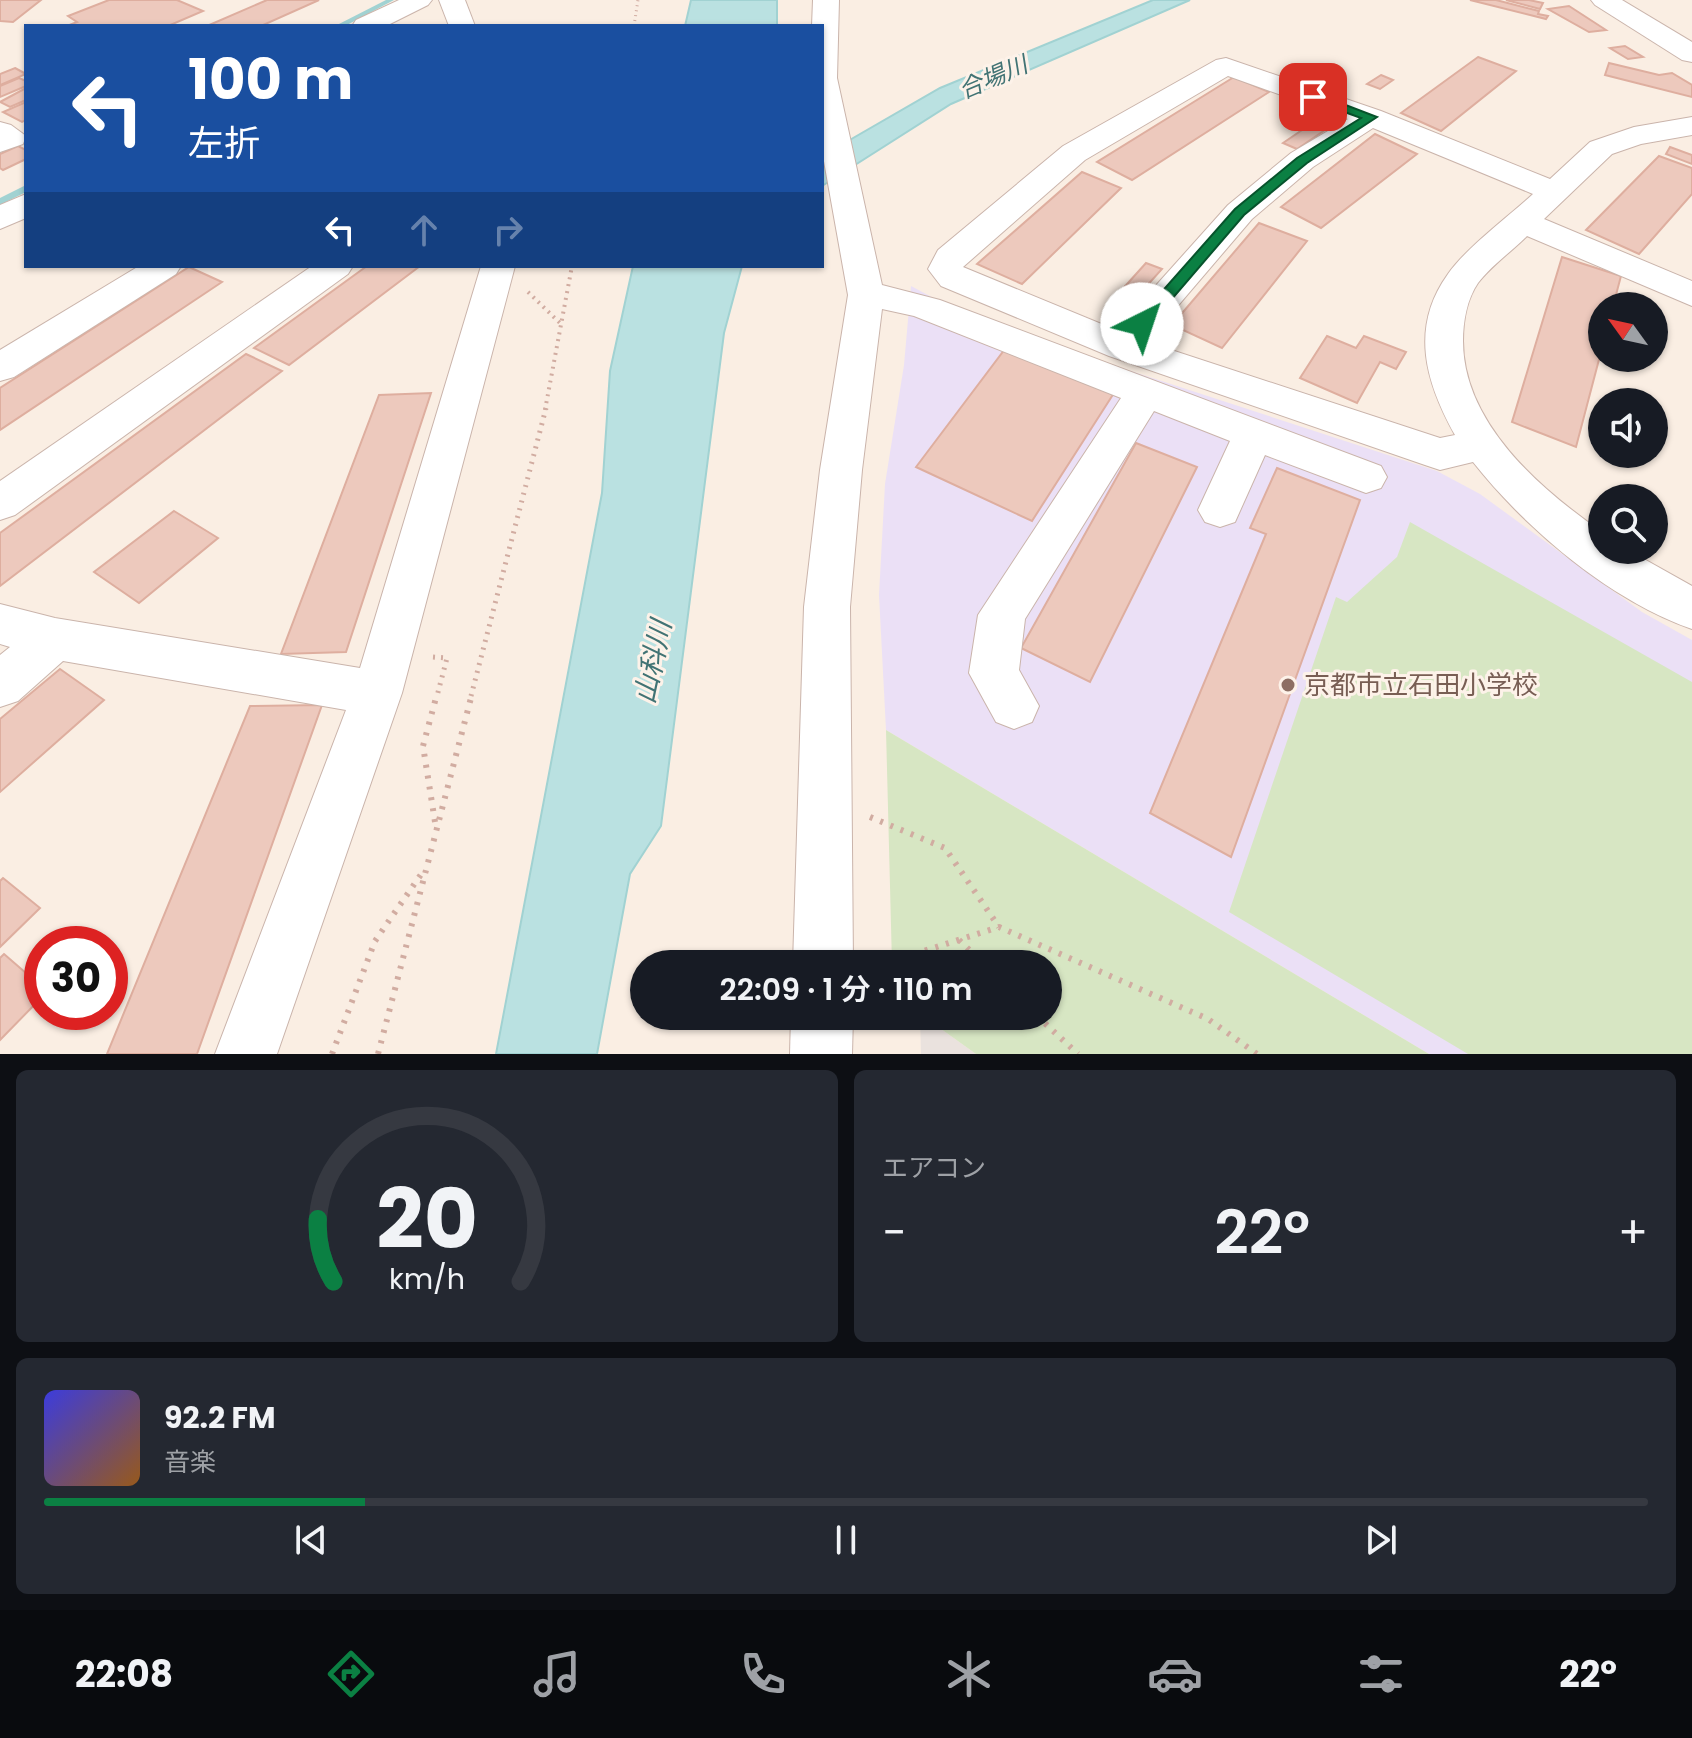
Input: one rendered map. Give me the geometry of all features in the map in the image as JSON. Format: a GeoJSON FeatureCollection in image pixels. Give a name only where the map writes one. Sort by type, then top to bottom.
{"type":"FeatureCollection","features":[{"type":"Feature","properties":{"kind":"street"},"geometry":{"type":"LineString","coordinates":[[369,24],[419,0]]}},
{"type":"Feature","properties":{"kind":"street"},"geometry":{"type":"LineString","coordinates":[[452,0],[461,24]]}},
{"type":"Feature","properties":{"kind":"street"},"geometry":{"type":"LineString","coordinates":[[824,52],[826,0]]}},
{"type":"Feature","properties":{"kind":"street"},"geometry":{"type":"LineString","coordinates":[[1604,0],[1692,54]]}},
{"type":"Feature","properties":{"kind":"street"},"geometry":{"type":"LineString","coordinates":[[1481,445],[1440,454],[1122,347],[953,278],[945,269],[950,258],[1074,153],[1226,66],[1371,117],[1555,192]]}},
{"type":"Feature","properties":{"kind":"street"},"geometry":{"type":"LineString","coordinates":[[823,950],[827,607],[841,470],[866,295],[824,83]]}},
{"type":"Feature","properties":{"kind":"street"},"geometry":{"type":"LineString","coordinates":[[1122,347],[1240,212],[1302,160],[1371,117]]}},
{"type":"Feature","properties":{"kind":"street"},"geometry":{"type":"LineString","coordinates":[[1692,126],[1634,136],[1601,148],[1462,279],[1444,316],[1440,346],[1454,395],[1481,445],[1532,501],[1614,565],[1692,609]]}},
{"type":"Feature","properties":{"kind":"street"},"geometry":{"type":"LineString","coordinates":[[0,131],[12,138],[0,143]]}},
{"type":"Feature","properties":{"kind":"street"},"geometry":{"type":"LineString","coordinates":[[0,219],[24,205]]}},
{"type":"Feature","properties":{"kind":"street"},"geometry":{"type":"LineString","coordinates":[[1522,222],[1692,294]]}},
{"type":"Feature","properties":{"kind":"street"},"geometry":{"type":"LineString","coordinates":[[0,368],[161,268]]}},
{"type":"Feature","properties":{"kind":"street"},"geometry":{"type":"LineString","coordinates":[[0,503],[333,268]]}},
{"type":"Feature","properties":{"kind":"street"},"geometry":{"type":"LineString","coordinates":[[246,1054],[377,693],[514,272]]}},
{"type":"Feature","properties":{"kind":"street"},"geometry":{"type":"LineString","coordinates":[[866,295],[892,298],[927,308],[1366,477]]}},
{"type":"Feature","properties":{"kind":"street"},"geometry":{"type":"LineString","coordinates":[[1014,706],[994,673],[1002,615],[1144,394]]}},
{"type":"Feature","properties":{"kind":"street"},"geometry":{"type":"LineString","coordinates":[[1220,510],[1253,435]]}},
{"type":"Feature","properties":{"kind":"street"},"geometry":{"type":"LineString","coordinates":[[0,624],[55,639],[377,693]]}},
{"type":"Feature","properties":{"kind":"street"},"geometry":{"type":"LineString","coordinates":[[0,685],[55,639]]}},
{"type":"Feature","properties":{"kind":"street"},"geometry":{"type":"LineString","coordinates":[[821,1054],[822,1030]]}},
{"type":"Feature","properties":{"kind":"path"},"geometry":{"type":"LineString","coordinates":[[634,24],[638,0]]}},
{"type":"Feature","properties":{"kind":"path"},"geometry":{"type":"LineString","coordinates":[[378,1054],[549,396],[572,268]]}},
{"type":"Feature","properties":{"kind":"path"},"geometry":{"type":"LineString","coordinates":[[514,272],[528,292],[562,324]]}},
{"type":"Feature","properties":{"kind":"path"},"geometry":{"type":"LineString","coordinates":[[424,656],[447,658],[423,746],[435,827]]}},
{"type":"Feature","properties":{"kind":"path"},"geometry":{"type":"LineString","coordinates":[[869,817],[945,848],[999,927],[1208,1019],[1257,1054]]}},
{"type":"Feature","properties":{"kind":"path"},"geometry":{"type":"LineString","coordinates":[[332,1054],[375,941],[424,869]]}},
{"type":"Feature","properties":{"kind":"path"},"geometry":{"type":"LineString","coordinates":[[927,950],[999,927]]}},
{"type":"Feature","properties":{"kind":"path"},"geometry":{"type":"LineString","coordinates":[[959,940],[969,950]]}},
{"type":"Feature","properties":{"kind":"path"},"geometry":{"type":"LineString","coordinates":[[1052,1030],[1078,1054]]}},
{"type":"Feature","properties":{"kind":"shaded area","name":"京都市立石田小学校"},"geometry":{"type":"Polygon","coordinates":[[[911,286],[941,302],[1088,357],[1437,471],[1480,494],[1642,612],[1692,640],[1692,1054],[1429,1054],[886,730],[879,595],[885,484],[904,365],[911,286]]]}},
{"type":"Feature","properties":{"kind":"shaded area"},"geometry":{"type":"Polygon","coordinates":[[[920,1030],[943,1030],[976,1054],[921,1054],[920,1030]]]}},
{"type":"Feature","properties":{"kind":"green space"},"geometry":{"type":"Polygon","coordinates":[[[1410,522],[1692,682],[1692,1054],[1468,1054],[1229,912],[1336,597],[1347,602],[1397,557],[1410,522]]]}},
{"type":"Feature","properties":{"kind":"green space"},"geometry":{"type":"Polygon","coordinates":[[[886,730],[1429,1054],[976,1054],[943,1030],[1062,1030],[1062,950],[892,950],[886,730]]]}},
{"type":"Feature","properties":{"kind":"water"},"geometry":{"type":"Polygon","coordinates":[[[691,0],[777,0],[777,24],[685,24],[691,0]]]}},
{"type":"Feature","properties":{"kind":"water","name":"合場川"},"geometry":{"type":"Polygon","coordinates":[[[1153,0],[1190,0],[951,104],[824,185],[824,155],[940,88],[1153,0]]]}},
{"type":"Feature","properties":{"kind":"water","name":"山科川"},"geometry":{"type":"Polygon","coordinates":[[[633,268],[741,268],[724,333],[661,826],[630,874],[597,1054],[496,1054],[602,493],[610,371],[633,268]]]}},
{"type":"Feature","properties":{"kind":"building"},"geometry":{"type":"Polygon","coordinates":[[[0,0],[41,0],[13,22],[0,21],[0,0]]]}},
{"type":"Feature","properties":{"kind":"building"},"geometry":{"type":"Polygon","coordinates":[[[109,0],[177,0],[203,11],[173,24],[72,24],[77,22],[68,16],[109,0]]]}},
{"type":"Feature","properties":{"kind":"building"},"geometry":{"type":"Polygon","coordinates":[[[267,0],[319,0],[265,24],[212,24],[267,0]]]}},
{"type":"Feature","properties":{"kind":"building"},"geometry":{"type":"Polygon","coordinates":[[[1470,0],[1496,0],[1548,16],[1546,19],[1470,0]]]}},
{"type":"Feature","properties":{"kind":"building"},"geometry":{"type":"Polygon","coordinates":[[[1506,0],[1529,0],[1543,3],[1540,9],[1506,0]]]}},
{"type":"Feature","properties":{"kind":"building"},"geometry":{"type":"Polygon","coordinates":[[[1569,6],[1606,30],[1589,32],[1548,9],[1569,6]]]}},
{"type":"Feature","properties":{"kind":"building"},"geometry":{"type":"Polygon","coordinates":[[[1625,46],[1643,57],[1628,59],[1610,48],[1625,46]]]}},
{"type":"Feature","properties":{"kind":"building"},"geometry":{"type":"Polygon","coordinates":[[[1478,57],[1516,71],[1441,131],[1401,113],[1478,57]]]}},
{"type":"Feature","properties":{"kind":"building"},"geometry":{"type":"Polygon","coordinates":[[[1609,63],[1659,75],[1672,73],[1692,85],[1692,97],[1605,75],[1609,63]]]}},
{"type":"Feature","properties":{"kind":"building"},"geometry":{"type":"Polygon","coordinates":[[[15,68],[24,73],[0,85],[0,74],[15,68]]]}},
{"type":"Feature","properties":{"kind":"building"},"geometry":{"type":"Polygon","coordinates":[[[1381,75],[1393,80],[1380,89],[1367,84],[1381,75]]]}},
{"type":"Feature","properties":{"kind":"building"},"geometry":{"type":"Polygon","coordinates":[[[1234,77],[1269,92],[1132,180],[1097,162],[1234,77]]]}},
{"type":"Feature","properties":{"kind":"building"},"geometry":{"type":"Polygon","coordinates":[[[19,78],[24,80],[24,87],[0,97],[0,86],[19,78]]]}},
{"type":"Feature","properties":{"kind":"building"},"geometry":{"type":"Polygon","coordinates":[[[24,89],[24,101],[10,107],[0,102],[24,89]]]}},
{"type":"Feature","properties":{"kind":"building"},"geometry":{"type":"Polygon","coordinates":[[[24,103],[22,122],[3,112],[24,103]]]}},
{"type":"Feature","properties":{"kind":"building"},"geometry":{"type":"Polygon","coordinates":[[[1314,122],[1328,128],[1297,149],[1283,143],[1314,122]]]}},
{"type":"Feature","properties":{"kind":"building"},"geometry":{"type":"Polygon","coordinates":[[[1375,134],[1417,154],[1321,228],[1281,207],[1375,134]]]}},
{"type":"Feature","properties":{"kind":"building"},"geometry":{"type":"Polygon","coordinates":[[[18,146],[24,149],[24,160],[3,170],[0,168],[0,154],[18,146]]]}},
{"type":"Feature","properties":{"kind":"building"},"geometry":{"type":"Polygon","coordinates":[[[1670,147],[1692,155],[1692,164],[1666,154],[1670,147]]]}},
{"type":"Feature","properties":{"kind":"building"},"geometry":{"type":"Polygon","coordinates":[[[1659,156],[1692,168],[1692,194],[1639,254],[1586,230],[1659,156]]]}},
{"type":"Feature","properties":{"kind":"building"},"geometry":{"type":"Polygon","coordinates":[[[1082,172],[1121,188],[1022,284],[977,264],[1082,172]]]}},
{"type":"Feature","properties":{"kind":"building"},"geometry":{"type":"Polygon","coordinates":[[[1259,223],[1307,241],[1222,348],[1172,325],[1259,223]]]}},
{"type":"Feature","properties":{"kind":"building"},"geometry":{"type":"Polygon","coordinates":[[[1562,257],[1621,276],[1617,292],[1588,292],[1588,372],[1596,372],[1591,388],[1588,388],[1588,401],[1576,447],[1512,422],[1562,257]]]}},
{"type":"Feature","properties":{"kind":"building"},"geometry":{"type":"Polygon","coordinates":[[[1146,263],[1162,269],[1134,300],[1119,293],[1146,263]]]}},
{"type":"Feature","properties":{"kind":"building"},"geometry":{"type":"Polygon","coordinates":[[[187,268],[222,282],[0,430],[0,388],[187,268]]]}},
{"type":"Feature","properties":{"kind":"building"},"geometry":{"type":"Polygon","coordinates":[[[364,268],[417,268],[289,365],[254,348],[364,268]]]}},
{"type":"Feature","properties":{"kind":"building"},"geometry":{"type":"Polygon","coordinates":[[[1327,336],[1356,348],[1364,336],[1406,352],[1396,369],[1380,362],[1357,403],[1300,378],[1327,336]]]}},
{"type":"Feature","properties":{"kind":"building"},"geometry":{"type":"Polygon","coordinates":[[[1005,349],[1114,393],[1032,521],[916,467],[1005,349]]]}},
{"type":"Feature","properties":{"kind":"building"},"geometry":{"type":"Polygon","coordinates":[[[246,354],[282,371],[0,586],[0,533],[246,354]]]}},
{"type":"Feature","properties":{"kind":"building"},"geometry":{"type":"Polygon","coordinates":[[[431,393],[346,652],[281,654],[379,395],[431,393]]]}},
{"type":"Feature","properties":{"kind":"building"},"geometry":{"type":"Polygon","coordinates":[[[1136,443],[1197,467],[1090,682],[1021,648],[1136,443]]]}},
{"type":"Feature","properties":{"kind":"building"},"geometry":{"type":"Polygon","coordinates":[[[1277,468],[1360,500],[1231,857],[1150,813],[1266,534],[1250,528],[1277,468]]]}},
{"type":"Feature","properties":{"kind":"building"},"geometry":{"type":"Polygon","coordinates":[[[174,511],[218,538],[139,603],[94,572],[174,511]]]}},
{"type":"Feature","properties":{"kind":"building"},"geometry":{"type":"Polygon","coordinates":[[[60,669],[104,700],[0,792],[0,719],[60,669]]]}},
{"type":"Feature","properties":{"kind":"building"},"geometry":{"type":"Polygon","coordinates":[[[322,705],[197,1054],[107,1054],[117,1030],[128,1030],[128,1003],[250,706],[322,705]]]}},
{"type":"Feature","properties":{"kind":"building"},"geometry":{"type":"Polygon","coordinates":[[[3,878],[40,908],[0,947],[0,881],[3,878]]]}},
{"type":"Feature","properties":{"kind":"building"},"geometry":{"type":"Polygon","coordinates":[[[4,954],[24,971],[24,1015],[0,1040],[0,958],[4,954]]]}},
{"type":"Feature","properties":{"kind":"waterway"},"geometry":{"type":"LineString","coordinates":[[343,24],[391,0]]}},
{"type":"Feature","properties":{"kind":"waterway"},"geometry":{"type":"LineString","coordinates":[[0,202],[24,189]]}},
{"type":"Feature","properties":{"kind":"place","name":"京都市立石田小学校"},"geometry":{"type":"Point","coordinates":[1288,685]}},
{"type":"Feature","properties":{"kind":"route"},"geometry":{"type":"LineString","coordinates":[[1142,324],[1240,212],[1302,160],[1371,117],[1313,97]]}}]}
